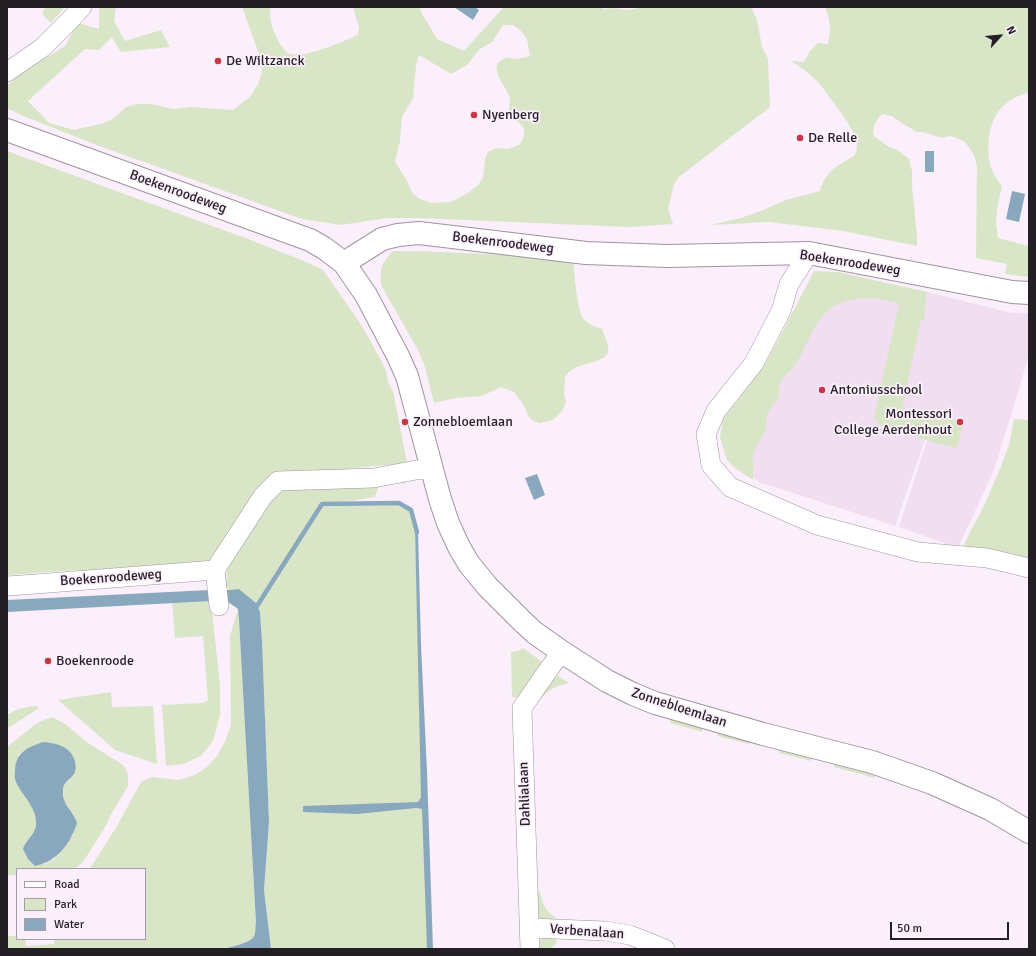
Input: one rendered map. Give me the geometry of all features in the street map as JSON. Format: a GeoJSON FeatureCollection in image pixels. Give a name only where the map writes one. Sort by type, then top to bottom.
{"type":"FeatureCollection","features":[{"type":"Feature","properties":{"kind":"main road","name":"Boekenroodeweg"},"geometry":{"type":"LineString","coordinates":[[7,130],[310,240],[324,248],[344,263],[382,239],[398,235],[419,233],[586,253],[667,256],[809,254],[1012,292],[1029,293]]}},
{"type":"Feature","properties":{"kind":"main road","name":"Zonnebloemlaan"},"geometry":{"type":"LineString","coordinates":[[344,263],[366,295],[407,376],[448,524],[459,547],[469,564],[487,586],[523,622],[562,652],[607,681],[633,694],[656,703],[763,734],[872,762],[925,780],[990,809],[1029,832]]}},
{"type":"Feature","properties":{"kind":"street"},"geometry":{"type":"LineString","coordinates":[[7,72],[42,48],[82,7]]}},
{"type":"Feature","properties":{"kind":"street"},"geometry":{"type":"LineString","coordinates":[[782,254],[784,268],[789,284]]}},
{"type":"Feature","properties":{"kind":"street"},"geometry":{"type":"LineString","coordinates":[[809,254],[789,284],[781,310],[754,363],[716,411],[706,434],[711,465],[730,487],[817,525],[918,552],[987,558],[1029,568]]}},
{"type":"Feature","properties":{"kind":"street"},"geometry":{"type":"LineString","coordinates":[[219,606],[217,578],[263,496],[278,481],[374,478],[416,470],[432,469]]}},
{"type":"Feature","properties":{"kind":"street","name":"Boekenroodeweg"},"geometry":{"type":"LineString","coordinates":[[7,586],[217,578]]}},
{"type":"Feature","properties":{"kind":"street","name":"Dahlialaan"},"geometry":{"type":"LineString","coordinates":[[530,949],[522,708],[562,652]]}},
{"type":"Feature","properties":{"kind":"street","name":"Verbenalaan"},"geometry":{"type":"LineString","coordinates":[[530,928],[604,931],[630,935],[665,949]]}},
{"type":"Feature","properties":{"kind":"shaded area","name":"Antoniusschool"},"geometry":{"type":"Polygon","coordinates":[[[820,273],[916,290],[888,414],[928,431],[895,526],[759,482],[735,462],[770,366],[820,273]]]}},
{"type":"Feature","properties":{"kind":"shaded area","name":"Montessori College Aerdenhout"},"geometry":{"type":"Polygon","coordinates":[[[919,290],[1012,313],[1029,313],[1029,355],[1015,402],[994,470],[958,548],[899,527],[930,431],[891,414],[919,290]]]}},
{"type":"Feature","properties":{"kind":"green space"},"geometry":{"type":"Polygon","coordinates":[[[45,7],[65,7],[51,23],[42,14],[45,7]]]}},
{"type":"Feature","properties":{"kind":"green space"},"geometry":{"type":"Polygon","coordinates":[[[99,7],[116,7],[114,21],[125,41],[161,30],[170,47],[121,52],[112,37],[99,50],[85,49],[28,101],[49,123],[74,130],[104,123],[114,118],[126,107],[138,104],[151,104],[173,109],[191,107],[233,110],[250,97],[258,84],[262,72],[262,62],[242,7],[270,7],[271,24],[279,42],[287,52],[296,55],[324,49],[358,35],[359,28],[353,7],[420,7],[421,12],[437,39],[464,51],[504,7],[599,7],[604,9],[613,8],[627,10],[646,7],[751,7],[757,20],[762,47],[768,59],[770,107],[679,177],[674,184],[668,209],[673,224],[628,227],[387,218],[341,225],[302,219],[94,144],[7,108],[7,87],[15,77],[65,46],[78,23],[99,29],[99,7]],[[503,25],[492,42],[480,49],[467,65],[451,74],[419,55],[416,66],[413,98],[402,117],[400,141],[395,162],[406,179],[413,194],[420,199],[432,203],[451,202],[468,193],[478,185],[483,178],[485,159],[488,152],[497,148],[507,149],[519,145],[523,139],[523,127],[510,116],[510,98],[497,71],[497,66],[500,61],[506,58],[517,59],[530,56],[527,39],[521,31],[513,25],[503,25]]]}},
{"type":"Feature","properties":{"kind":"green space"},"geometry":{"type":"Polygon","coordinates":[[[825,7],[1029,7],[1029,92],[1011,100],[997,113],[991,128],[988,146],[992,170],[1002,186],[997,209],[996,223],[998,238],[1029,246],[1029,277],[1005,274],[1007,264],[976,258],[977,167],[974,155],[965,142],[955,137],[949,136],[942,138],[923,132],[917,132],[892,116],[883,114],[879,117],[875,124],[873,132],[874,136],[889,147],[898,150],[909,159],[912,171],[917,246],[843,231],[769,222],[710,225],[741,218],[786,200],[820,191],[825,178],[831,171],[855,154],[857,148],[856,141],[850,126],[818,82],[791,61],[804,62],[810,51],[818,43],[828,44],[830,31],[829,19],[825,7]]]}},
{"type":"Feature","properties":{"kind":"green space"},"geometry":{"type":"Polygon","coordinates":[[[7,151],[248,239],[323,270],[356,317],[386,370],[388,382],[393,391],[407,463],[273,476],[217,558],[203,567],[79,575],[78,570],[7,575],[7,151]]]}},
{"type":"Feature","properties":{"kind":"green space"},"geometry":{"type":"Polygon","coordinates":[[[393,251],[573,258],[576,290],[581,314],[587,322],[602,329],[608,345],[607,354],[599,360],[576,367],[567,374],[565,377],[564,395],[566,401],[563,410],[553,420],[539,423],[533,421],[514,392],[501,387],[482,396],[455,398],[434,403],[425,367],[418,350],[381,285],[382,266],[393,251]]]}},
{"type":"Feature","properties":{"kind":"green space"},"geometry":{"type":"Polygon","coordinates":[[[814,271],[838,272],[927,292],[924,320],[921,320],[902,408],[964,422],[957,448],[935,443],[879,425],[874,418],[899,304],[868,298],[851,300],[836,305],[828,310],[817,324],[795,365],[781,381],[778,398],[769,411],[765,431],[754,453],[753,480],[735,468],[727,460],[720,438],[723,419],[765,364],[814,271]]]}},
{"type":"Feature","properties":{"kind":"green space"},"geometry":{"type":"Polygon","coordinates":[[[1014,419],[1029,420],[1029,559],[962,549],[983,508],[1000,469],[1009,445],[1014,419]]]}},
{"type":"Feature","properties":{"kind":"green space"},"geometry":{"type":"Polygon","coordinates":[[[406,469],[406,483],[379,484],[375,497],[311,507],[398,504],[406,508],[412,517],[415,530],[428,949],[271,949],[264,890],[269,822],[260,612],[256,603],[239,589],[229,590],[226,585],[227,567],[282,484],[406,469]]]}},
{"type":"Feature","properties":{"kind":"green space"},"geometry":{"type":"Polygon","coordinates":[[[211,601],[220,686],[220,715],[213,741],[201,756],[183,764],[166,766],[162,705],[204,703],[208,700],[203,636],[175,638],[172,602],[211,601]]]}},
{"type":"Feature","properties":{"kind":"green space"},"geometry":{"type":"Polygon","coordinates":[[[238,609],[256,923],[254,936],[245,943],[223,949],[7,949],[7,936],[16,936],[16,940],[26,940],[26,946],[54,944],[54,940],[146,940],[146,868],[90,868],[117,826],[141,782],[152,777],[179,780],[195,775],[207,767],[217,756],[225,742],[231,725],[230,636],[238,609]]]}},
{"type":"Feature","properties":{"kind":"green space"},"geometry":{"type":"Polygon","coordinates":[[[523,648],[545,664],[521,697],[512,697],[511,652],[518,651],[523,648]]]}},
{"type":"Feature","properties":{"kind":"green space"},"geometry":{"type":"Polygon","coordinates":[[[557,675],[569,683],[551,690],[544,695],[537,704],[535,703],[545,689],[557,675]]]}},
{"type":"Feature","properties":{"kind":"green space"},"geometry":{"type":"Polygon","coordinates":[[[111,692],[112,707],[153,706],[157,764],[115,750],[58,700],[111,692]]]}},
{"type":"Feature","properties":{"kind":"green space"},"geometry":{"type":"Polygon","coordinates":[[[37,706],[39,708],[10,727],[7,727],[7,715],[21,708],[37,706]]]}},
{"type":"Feature","properties":{"kind":"green space"},"geometry":{"type":"Polygon","coordinates":[[[52,717],[65,724],[88,743],[123,765],[128,774],[128,786],[110,816],[107,824],[83,862],[76,868],[16,868],[16,875],[7,875],[7,747],[37,723],[52,717]],[[34,745],[19,754],[15,780],[32,806],[36,821],[36,828],[33,834],[25,843],[44,864],[54,859],[61,852],[73,834],[75,817],[64,801],[64,784],[75,774],[34,745]]]}},
{"type":"Feature","properties":{"kind":"green space"},"geometry":{"type":"Polygon","coordinates":[[[671,719],[702,727],[702,732],[670,723],[671,719]]]}},
{"type":"Feature","properties":{"kind":"green space"},"geometry":{"type":"Polygon","coordinates":[[[718,731],[749,740],[749,744],[717,736],[718,731]]]}},
{"type":"Feature","properties":{"kind":"green space"},"geometry":{"type":"Polygon","coordinates":[[[780,748],[812,756],[811,761],[779,753],[780,748]]]}},
{"type":"Feature","properties":{"kind":"green space"},"geometry":{"type":"Polygon","coordinates":[[[835,762],[875,774],[875,778],[834,767],[835,762]]]}},
{"type":"Feature","properties":{"kind":"green space"},"geometry":{"type":"Polygon","coordinates":[[[532,888],[540,891],[544,906],[555,917],[556,924],[539,919],[535,912],[532,888]]]}},
{"type":"Feature","properties":{"kind":"green space"},"geometry":{"type":"Polygon","coordinates":[[[555,935],[557,942],[551,949],[535,949],[535,945],[543,938],[555,935]]]}},
{"type":"Feature","properties":{"kind":"water"},"geometry":{"type":"Polygon","coordinates":[[[454,7],[475,7],[479,10],[473,20],[454,7]]]}},
{"type":"Feature","properties":{"kind":"water"},"geometry":{"type":"Polygon","coordinates":[[[925,151],[934,151],[934,172],[925,172],[925,151]]]}},
{"type":"Feature","properties":{"kind":"water"},"geometry":{"type":"Polygon","coordinates":[[[1012,191],[1025,194],[1019,222],[1006,219],[1012,191]]]}},
{"type":"Feature","properties":{"kind":"water"},"geometry":{"type":"Polygon","coordinates":[[[537,474],[545,495],[534,500],[525,478],[537,474]]]}},
{"type":"Feature","properties":{"kind":"water"},"geometry":{"type":"Polygon","coordinates":[[[415,530],[418,531],[433,949],[427,949],[422,809],[416,808],[357,814],[303,812],[303,806],[418,802],[421,797],[415,530]]]}},
{"type":"Feature","properties":{"kind":"water"},"geometry":{"type":"Polygon","coordinates":[[[239,589],[256,603],[260,612],[269,822],[264,890],[271,949],[223,949],[249,941],[254,936],[256,923],[238,609],[228,602],[211,601],[7,612],[7,600],[239,589]]]}},
{"type":"Feature","properties":{"kind":"water"},"geometry":{"type":"Polygon","coordinates":[[[43,742],[53,743],[67,749],[73,757],[76,765],[75,771],[65,784],[63,795],[66,804],[77,823],[67,845],[57,856],[43,864],[35,866],[28,859],[23,849],[24,845],[35,830],[36,822],[34,811],[16,782],[15,770],[18,759],[24,751],[43,742]]]}},
{"type":"Feature","properties":{"kind":"waterway"},"geometry":{"type":"LineString","coordinates":[[257,606],[322,504],[399,503],[411,510],[417,532]]}},
{"type":"Feature","properties":{"kind":"place","name":"De Wiltzanck"},"geometry":{"type":"Point","coordinates":[218,61]}},
{"type":"Feature","properties":{"kind":"place","name":"Nyenberg"},"geometry":{"type":"Point","coordinates":[474,115]}},
{"type":"Feature","properties":{"kind":"place","name":"De Relle"},"geometry":{"type":"Point","coordinates":[800,138]}},
{"type":"Feature","properties":{"kind":"place","name":"Antoniusschool"},"geometry":{"type":"Point","coordinates":[822,390]}},
{"type":"Feature","properties":{"kind":"place","name":"Zonnebloemlaan"},"geometry":{"type":"Point","coordinates":[405,422]}},
{"type":"Feature","properties":{"kind":"place","name":"Montessori College Aerdenhout"},"geometry":{"type":"Point","coordinates":[960,422]}},
{"type":"Feature","properties":{"kind":"place","name":"Boekenroode"},"geometry":{"type":"Point","coordinates":[48,661]}}]}
